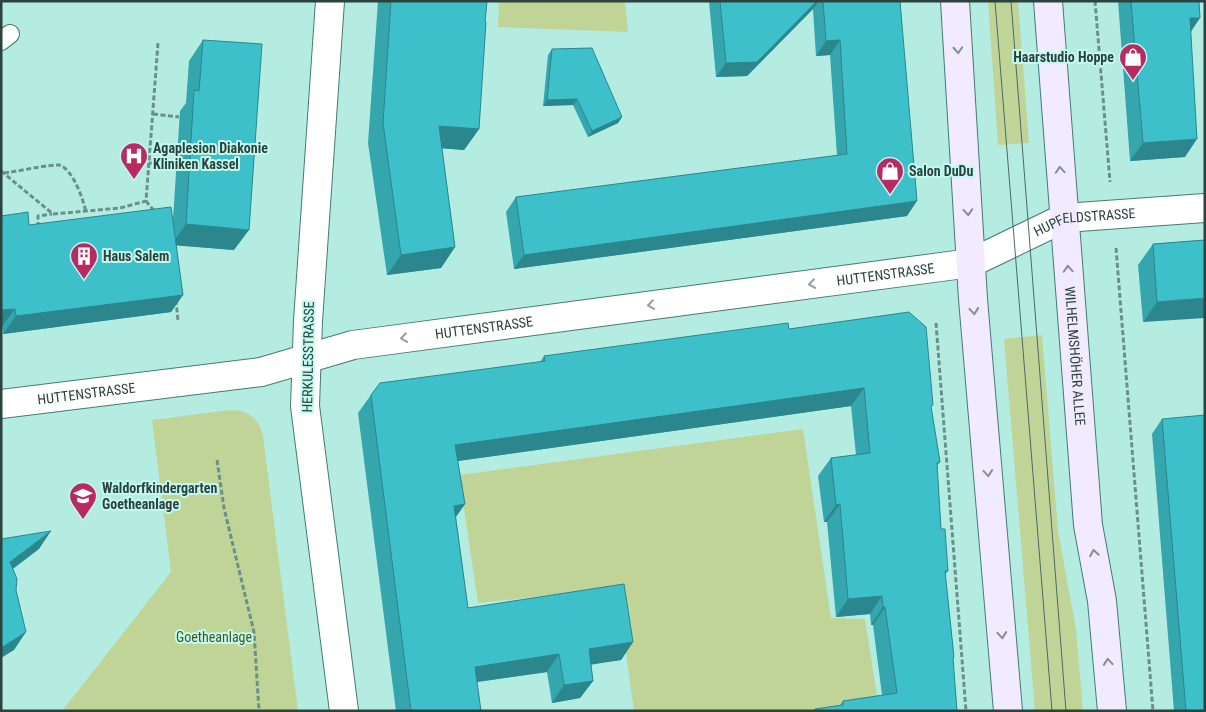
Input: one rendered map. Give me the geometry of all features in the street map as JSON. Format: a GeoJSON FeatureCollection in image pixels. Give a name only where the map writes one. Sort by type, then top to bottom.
{"type":"FeatureCollection","features":[{"type":"Feature","properties":{"kind":"main road"},"geometry":{"type":"LineString","coordinates":[[955,1],[971,263],[1008,711]]}},
{"type":"Feature","properties":{"kind":"main road","name":"WILHELMSHÖHER ALLEE"},"geometry":{"type":"LineString","coordinates":[[1048,1],[1088,525],[1102,601],[1112,711]]}},
{"type":"Feature","properties":{"kind":"street","name":"HERKULESSTRASSE"},"geometry":{"type":"LineString","coordinates":[[330,1],[306,358],[305,406],[344,711]]}},
{"type":"Feature","properties":{"kind":"street","name":"HUPFELDSTRASSE"},"geometry":{"type":"LineString","coordinates":[[971,263],[1064,218],[1205,208]]}},
{"type":"Feature","properties":{"kind":"street","name":"HUTTENSTRASSE"},"geometry":{"type":"LineString","coordinates":[[1,404],[261,372],[353,345],[971,263]]}},
{"type":"Feature","properties":{"kind":"path"},"geometry":{"type":"LineString","coordinates":[[1095,1],[1153,711]]}},
{"type":"Feature","properties":{"kind":"path"},"geometry":{"type":"LineString","coordinates":[[158,43],[146,201],[158,218]]}},
{"type":"Feature","properties":{"kind":"path"},"geometry":{"type":"LineString","coordinates":[[153,114],[179,117]]}},
{"type":"Feature","properties":{"kind":"path"},"geometry":{"type":"LineString","coordinates":[[149,163],[176,164]]}},
{"type":"Feature","properties":{"kind":"path"},"geometry":{"type":"LineString","coordinates":[[3,172],[58,165],[67,169],[83,197],[86,212]]}},
{"type":"Feature","properties":{"kind":"path"},"geometry":{"type":"LineString","coordinates":[[3,172],[53,214]]}},
{"type":"Feature","properties":{"kind":"path"},"geometry":{"type":"LineString","coordinates":[[39,232],[38,216],[120,208],[146,201]]}},
{"type":"Feature","properties":{"kind":"path"},"geometry":{"type":"LineString","coordinates":[[175,294],[178,320]]}},
{"type":"Feature","properties":{"kind":"path"},"geometry":{"type":"LineString","coordinates":[[936,323],[966,711]]}},
{"type":"Feature","properties":{"kind":"path"},"geometry":{"type":"LineString","coordinates":[[217,460],[224,508],[254,632],[259,711]]}},
{"type":"Feature","properties":{"kind":"green space"},"geometry":{"type":"Polygon","coordinates":[[[499,1],[625,1],[628,32],[498,27],[499,1]]]}},
{"type":"Feature","properties":{"kind":"green space"},"geometry":{"type":"Polygon","coordinates":[[[988,1],[1018,1],[1029,143],[998,145],[988,1]]]}},
{"type":"Feature","properties":{"kind":"green space"},"geometry":{"type":"Polygon","coordinates":[[[1042,335],[1058,531],[1076,629],[1083,711],[1035,711],[1004,339],[1042,335]]]}},
{"type":"Feature","properties":{"kind":"green space","name":"Goetheanlage"},"geometry":{"type":"Polygon","coordinates":[[[231,410],[248,414],[256,420],[263,436],[298,711],[62,711],[171,572],[152,420],[231,410]]]}},
{"type":"Feature","properties":{"kind":"green space"},"geometry":{"type":"Polygon","coordinates":[[[803,429],[831,618],[865,619],[879,708],[864,711],[634,711],[617,588],[478,603],[459,475],[803,429]]]}},
{"type":"Feature","properties":{"kind":"building"},"geometry":{"type":"Polygon","coordinates":[[[391,1],[487,1],[479,129],[439,126],[455,247],[401,255],[383,123],[391,1]]]}},
{"type":"Feature","properties":{"kind":"building"},"geometry":{"type":"Polygon","coordinates":[[[720,1],[817,1],[757,62],[726,63],[720,1]]]}},
{"type":"Feature","properties":{"kind":"building"},"geometry":{"type":"Polygon","coordinates":[[[823,1],[900,1],[917,201],[524,255],[516,197],[847,154],[840,40],[826,41],[823,1]]]}},
{"type":"Feature","properties":{"kind":"building"},"geometry":{"type":"Polygon","coordinates":[[[1131,1],[1199,1],[1200,18],[1190,18],[1197,139],[1143,143],[1131,1]]]}},
{"type":"Feature","properties":{"kind":"building"},"geometry":{"type":"Polygon","coordinates":[[[203,40],[262,44],[249,230],[186,224],[194,90],[199,91],[203,40]]]}},
{"type":"Feature","properties":{"kind":"building"},"geometry":{"type":"Polygon","coordinates":[[[592,48],[622,117],[592,131],[577,99],[547,100],[552,49],[592,48]]]}},
{"type":"Feature","properties":{"kind":"building","name":"Haus Salem"},"geometry":{"type":"Polygon","coordinates":[[[171,207],[183,295],[16,316],[15,309],[1,310],[1,216],[28,212],[29,225],[171,207]]]}},
{"type":"Feature","properties":{"kind":"building"},"geometry":{"type":"Polygon","coordinates":[[[1205,240],[1205,298],[1157,302],[1153,244],[1205,240]]]}},
{"type":"Feature","properties":{"kind":"building"},"geometry":{"type":"Polygon","coordinates":[[[909,312],[926,327],[933,405],[931,406],[940,462],[937,463],[941,529],[945,529],[948,571],[945,571],[954,657],[957,711],[816,711],[815,709],[843,705],[843,701],[897,693],[882,596],[848,599],[840,504],[836,505],[831,458],[870,453],[864,388],[455,445],[465,504],[454,506],[468,608],[624,584],[633,642],[589,649],[593,681],[564,685],[559,654],[475,667],[481,711],[411,711],[371,395],[380,383],[545,361],[544,356],[788,323],[789,329],[909,312]]]}},
{"type":"Feature","properties":{"kind":"building"},"geometry":{"type":"Polygon","coordinates":[[[1205,415],[1205,711],[1186,711],[1162,419],[1205,415]]]}},
{"type":"Feature","properties":{"kind":"building"},"geometry":{"type":"Polygon","coordinates":[[[51,531],[10,562],[17,579],[16,590],[26,632],[1,648],[1,539],[51,531]]]}},
{"type":"Feature","properties":{"kind":"tram line"},"geometry":{"type":"LineString","coordinates":[[995,1],[1052,711]]}},
{"type":"Feature","properties":{"kind":"tram line"},"geometry":{"type":"LineString","coordinates":[[1011,1],[1066,711]]}},
{"type":"Feature","properties":{"kind":"place","name":"Haarstudio Hoppe"},"geometry":{"type":"Point","coordinates":[1133,81]}},
{"type":"Feature","properties":{"kind":"place","name":"Agaplesion Diakonie Kliniken Kassel"},"geometry":{"type":"Point","coordinates":[134,180]}},
{"type":"Feature","properties":{"kind":"place","name":"Salon DuDu"},"geometry":{"type":"Point","coordinates":[890,195]}},
{"type":"Feature","properties":{"kind":"place","name":"Haus Salem"},"geometry":{"type":"Point","coordinates":[84,280]}},
{"type":"Feature","properties":{"kind":"place","name":"Waldorfkindergarten Goetheanlage"},"geometry":{"type":"Point","coordinates":[83,520]}}]}
